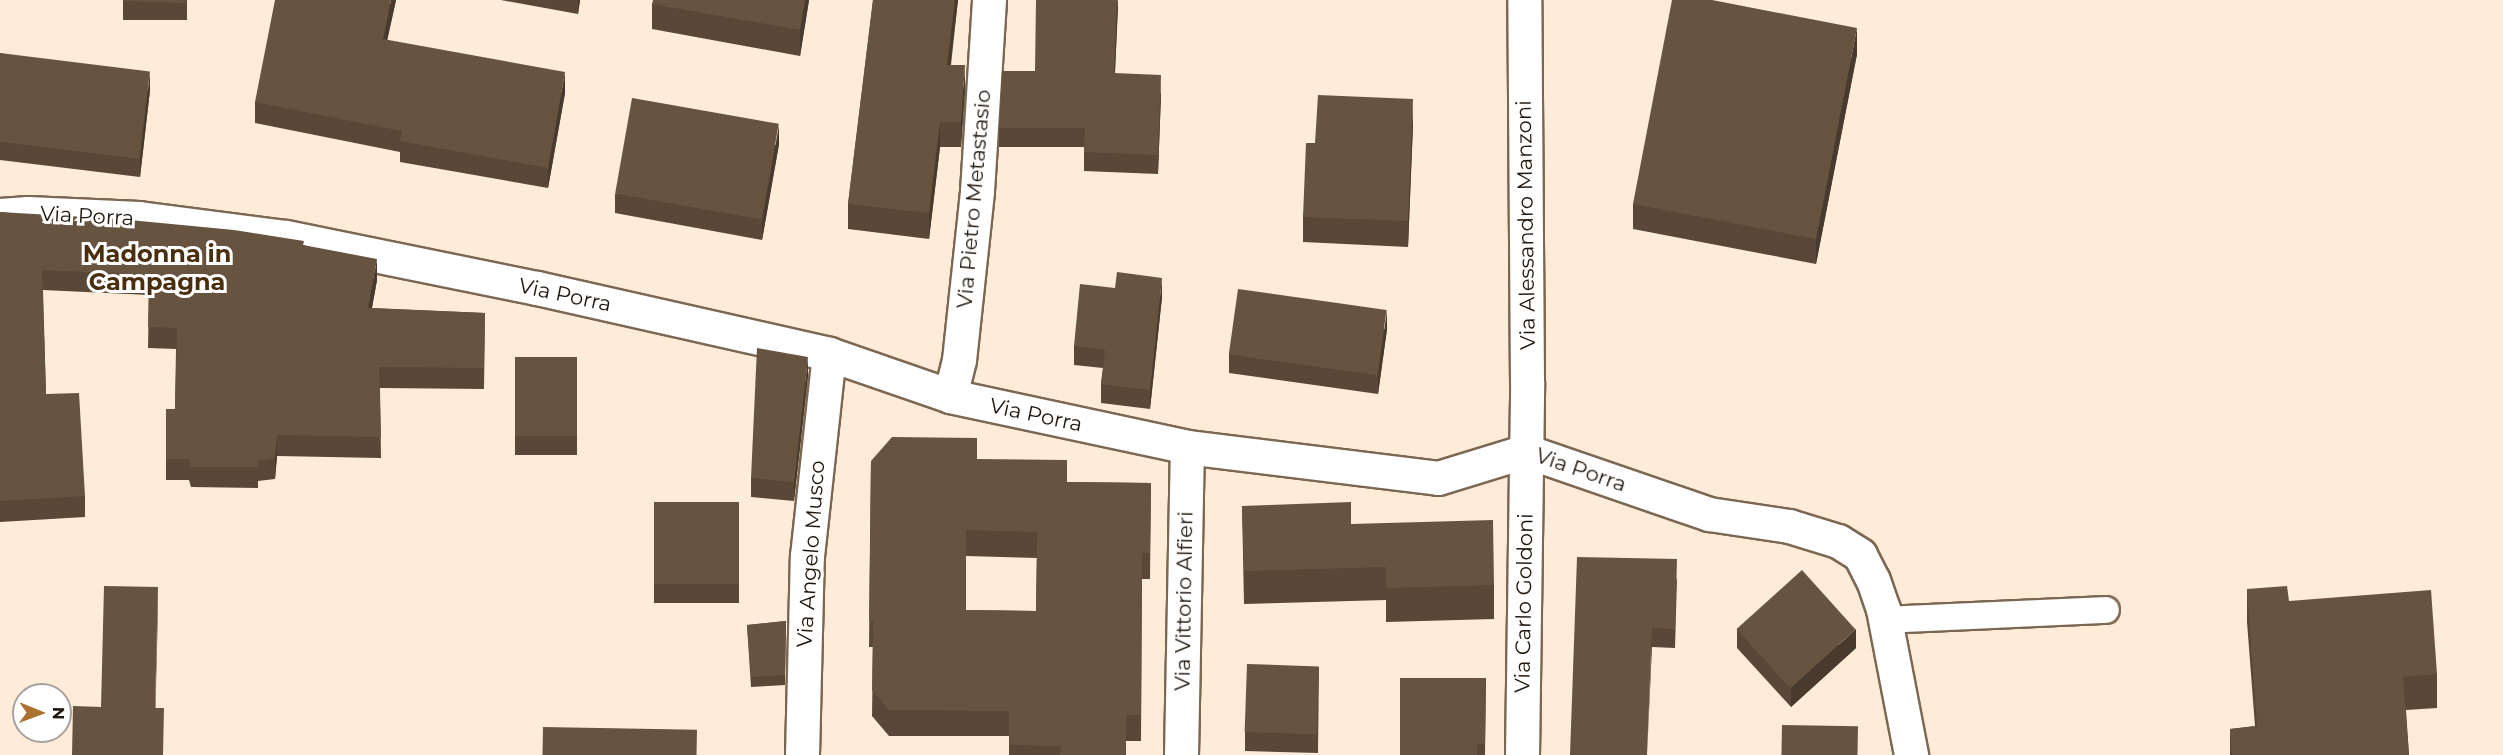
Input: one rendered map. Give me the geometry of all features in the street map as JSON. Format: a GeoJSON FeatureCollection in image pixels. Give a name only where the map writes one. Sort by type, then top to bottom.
{"type":"FeatureCollection","features":[{"type":"Feature","properties":{"kind":"street","name":"Via Pietro Metastasio"},"geometry":{"type":"LineString","coordinates":[[950,396],[959,360],[977,191],[989,0]]}},
{"type":"Feature","properties":{"kind":"street","name":"Via Alessandro Manzoni"},"geometry":{"type":"LineString","coordinates":[[1524,0],[1526,450]]}},
{"type":"Feature","properties":{"kind":"street","name":"Via Porra"},"geometry":{"type":"LineString","coordinates":[[0,215],[28,213],[139,218],[286,237],[537,288],[829,354],[950,396],[1187,447],[1438,478],[1526,450],[1709,514],[1789,526],[1838,541],[1860,555],[1873,580],[1885,620],[1911,755]]}},
{"type":"Feature","properties":{"kind":"street","name":"Via Angelo Musco"},"geometry":{"type":"LineString","coordinates":[[802,755],[807,556],[829,354]]}},
{"type":"Feature","properties":{"kind":"street","name":"Via Vittorio Alfieri"},"geometry":{"type":"LineString","coordinates":[[1181,755],[1187,447]]}},
{"type":"Feature","properties":{"kind":"street","name":"Via Carlo Goldoni"},"geometry":{"type":"LineString","coordinates":[[1522,755],[1526,450]]}},
{"type":"Feature","properties":{"kind":"lane"},"geometry":{"type":"LineString","coordinates":[[1885,620],[2106,610]]}},
{"type":"Feature","properties":{"kind":"building"},"geometry":{"type":"Polygon","coordinates":[[[186,0],[186,3],[123,1],[186,0]]]}},
{"type":"Feature","properties":{"kind":"building"},"geometry":{"type":"Polygon","coordinates":[[[275,0],[391,0],[383,39],[565,72],[548,168],[400,141],[402,131],[255,102],[275,0]]]}},
{"type":"Feature","properties":{"kind":"building"},"geometry":{"type":"Polygon","coordinates":[[[653,0],[805,0],[800,30],[652,4],[653,0]]]}},
{"type":"Feature","properties":{"kind":"building"},"geometry":{"type":"Polygon","coordinates":[[[873,0],[955,0],[947,65],[965,65],[961,122],[940,122],[929,213],[848,204],[873,0]]]}},
{"type":"Feature","properties":{"kind":"building"},"geometry":{"type":"Polygon","coordinates":[[[1036,0],[1117,0],[1114,73],[1161,75],[1158,155],[1084,152],[1085,128],[999,128],[1002,71],[1035,71],[1036,0]]]}},
{"type":"Feature","properties":{"kind":"building"},"geometry":{"type":"Polygon","coordinates":[[[1672,0],[1712,0],[1857,28],[1816,239],[1633,204],[1672,0]]]}},
{"type":"Feature","properties":{"kind":"building"},"geometry":{"type":"Polygon","coordinates":[[[0,53],[150,71],[139,159],[0,142],[0,53]]]}},
{"type":"Feature","properties":{"kind":"building"},"geometry":{"type":"Polygon","coordinates":[[[1318,95],[1413,99],[1408,221],[1303,217],[1306,143],[1315,143],[1318,95]]]}},
{"type":"Feature","properties":{"kind":"building"},"geometry":{"type":"Polygon","coordinates":[[[632,98],[779,124],[762,219],[615,194],[632,98]]]}},
{"type":"Feature","properties":{"kind":"building"},"geometry":{"type":"Polygon","coordinates":[[[0,212],[119,219],[234,230],[304,241],[303,245],[377,259],[368,308],[485,313],[484,368],[379,367],[381,437],[277,435],[275,458],[258,461],[258,467],[191,467],[189,459],[166,459],[166,409],[175,409],[177,328],[148,327],[149,275],[42,270],[46,394],[79,393],[85,496],[0,501],[0,212]]]}},
{"type":"Feature","properties":{"kind":"building"},"geometry":{"type":"Polygon","coordinates":[[[1117,272],[1162,278],[1150,390],[1101,384],[1105,350],[1074,346],[1080,284],[1115,288],[1117,272]]]}},
{"type":"Feature","properties":{"kind":"building"},"geometry":{"type":"Polygon","coordinates":[[[1238,289],[1387,310],[1377,375],[1229,354],[1238,289]]]}},
{"type":"Feature","properties":{"kind":"building"},"geometry":{"type":"Polygon","coordinates":[[[757,348],[808,357],[794,482],[751,478],[757,348]]]}},
{"type":"Feature","properties":{"kind":"building"},"geometry":{"type":"Polygon","coordinates":[[[515,357],[577,357],[577,436],[515,436],[515,357]]]}},
{"type":"Feature","properties":{"kind":"building"},"geometry":{"type":"Polygon","coordinates":[[[892,437],[977,438],[977,459],[1067,460],[1067,482],[1151,483],[1150,553],[1142,553],[1141,715],[1126,715],[1126,755],[1060,755],[1061,746],[1009,745],[1009,711],[889,710],[872,690],[873,621],[869,621],[871,461],[892,437]],[[966,530],[966,610],[1036,611],[1037,532],[966,530]]]}},
{"type":"Feature","properties":{"kind":"building"},"geometry":{"type":"Polygon","coordinates":[[[654,502],[739,502],[739,584],[654,584],[654,502]]]}},
{"type":"Feature","properties":{"kind":"building"},"geometry":{"type":"Polygon","coordinates":[[[1351,502],[1351,524],[1493,520],[1494,585],[1386,588],[1386,567],[1244,571],[1242,506],[1351,502]]]}},
{"type":"Feature","properties":{"kind":"building"},"geometry":{"type":"Polygon","coordinates":[[[1577,557],[1677,559],[1675,629],[1652,628],[1647,755],[1570,755],[1577,557]]]}},
{"type":"Feature","properties":{"kind":"building"},"geometry":{"type":"Polygon","coordinates":[[[1802,570],[1856,629],[1790,688],[1737,629],[1802,570]]]}},
{"type":"Feature","properties":{"kind":"building"},"geometry":{"type":"Polygon","coordinates":[[[104,586],[158,587],[155,708],[164,708],[163,755],[72,755],[73,706],[101,707],[104,586]]]}},
{"type":"Feature","properties":{"kind":"building"},"geometry":{"type":"Polygon","coordinates":[[[2287,586],[2289,601],[2431,590],[2437,674],[2403,677],[2409,755],[2232,755],[2230,729],[2257,726],[2247,589],[2287,586]]]}},
{"type":"Feature","properties":{"kind":"building"},"geometry":{"type":"Polygon","coordinates":[[[786,621],[785,675],[751,677],[747,625],[786,621]]]}},
{"type":"Feature","properties":{"kind":"building"},"geometry":{"type":"Polygon","coordinates":[[[1247,664],[1319,667],[1317,734],[1245,732],[1247,664]]]}},
{"type":"Feature","properties":{"kind":"building"},"geometry":{"type":"Polygon","coordinates":[[[1400,678],[1486,678],[1485,744],[1477,744],[1477,755],[1400,755],[1400,678]]]}},
{"type":"Feature","properties":{"kind":"building"},"geometry":{"type":"Polygon","coordinates":[[[1782,725],[1858,726],[1857,755],[1781,755],[1782,725]]]}},
{"type":"Feature","properties":{"kind":"building"},"geometry":{"type":"Polygon","coordinates":[[[543,727],[697,730],[697,755],[543,755],[543,727]]]}},
{"type":"Feature","properties":{"kind":"district","name":"Madonna in Campagna"},"geometry":{"type":"Point","coordinates":[157,268]}}]}
